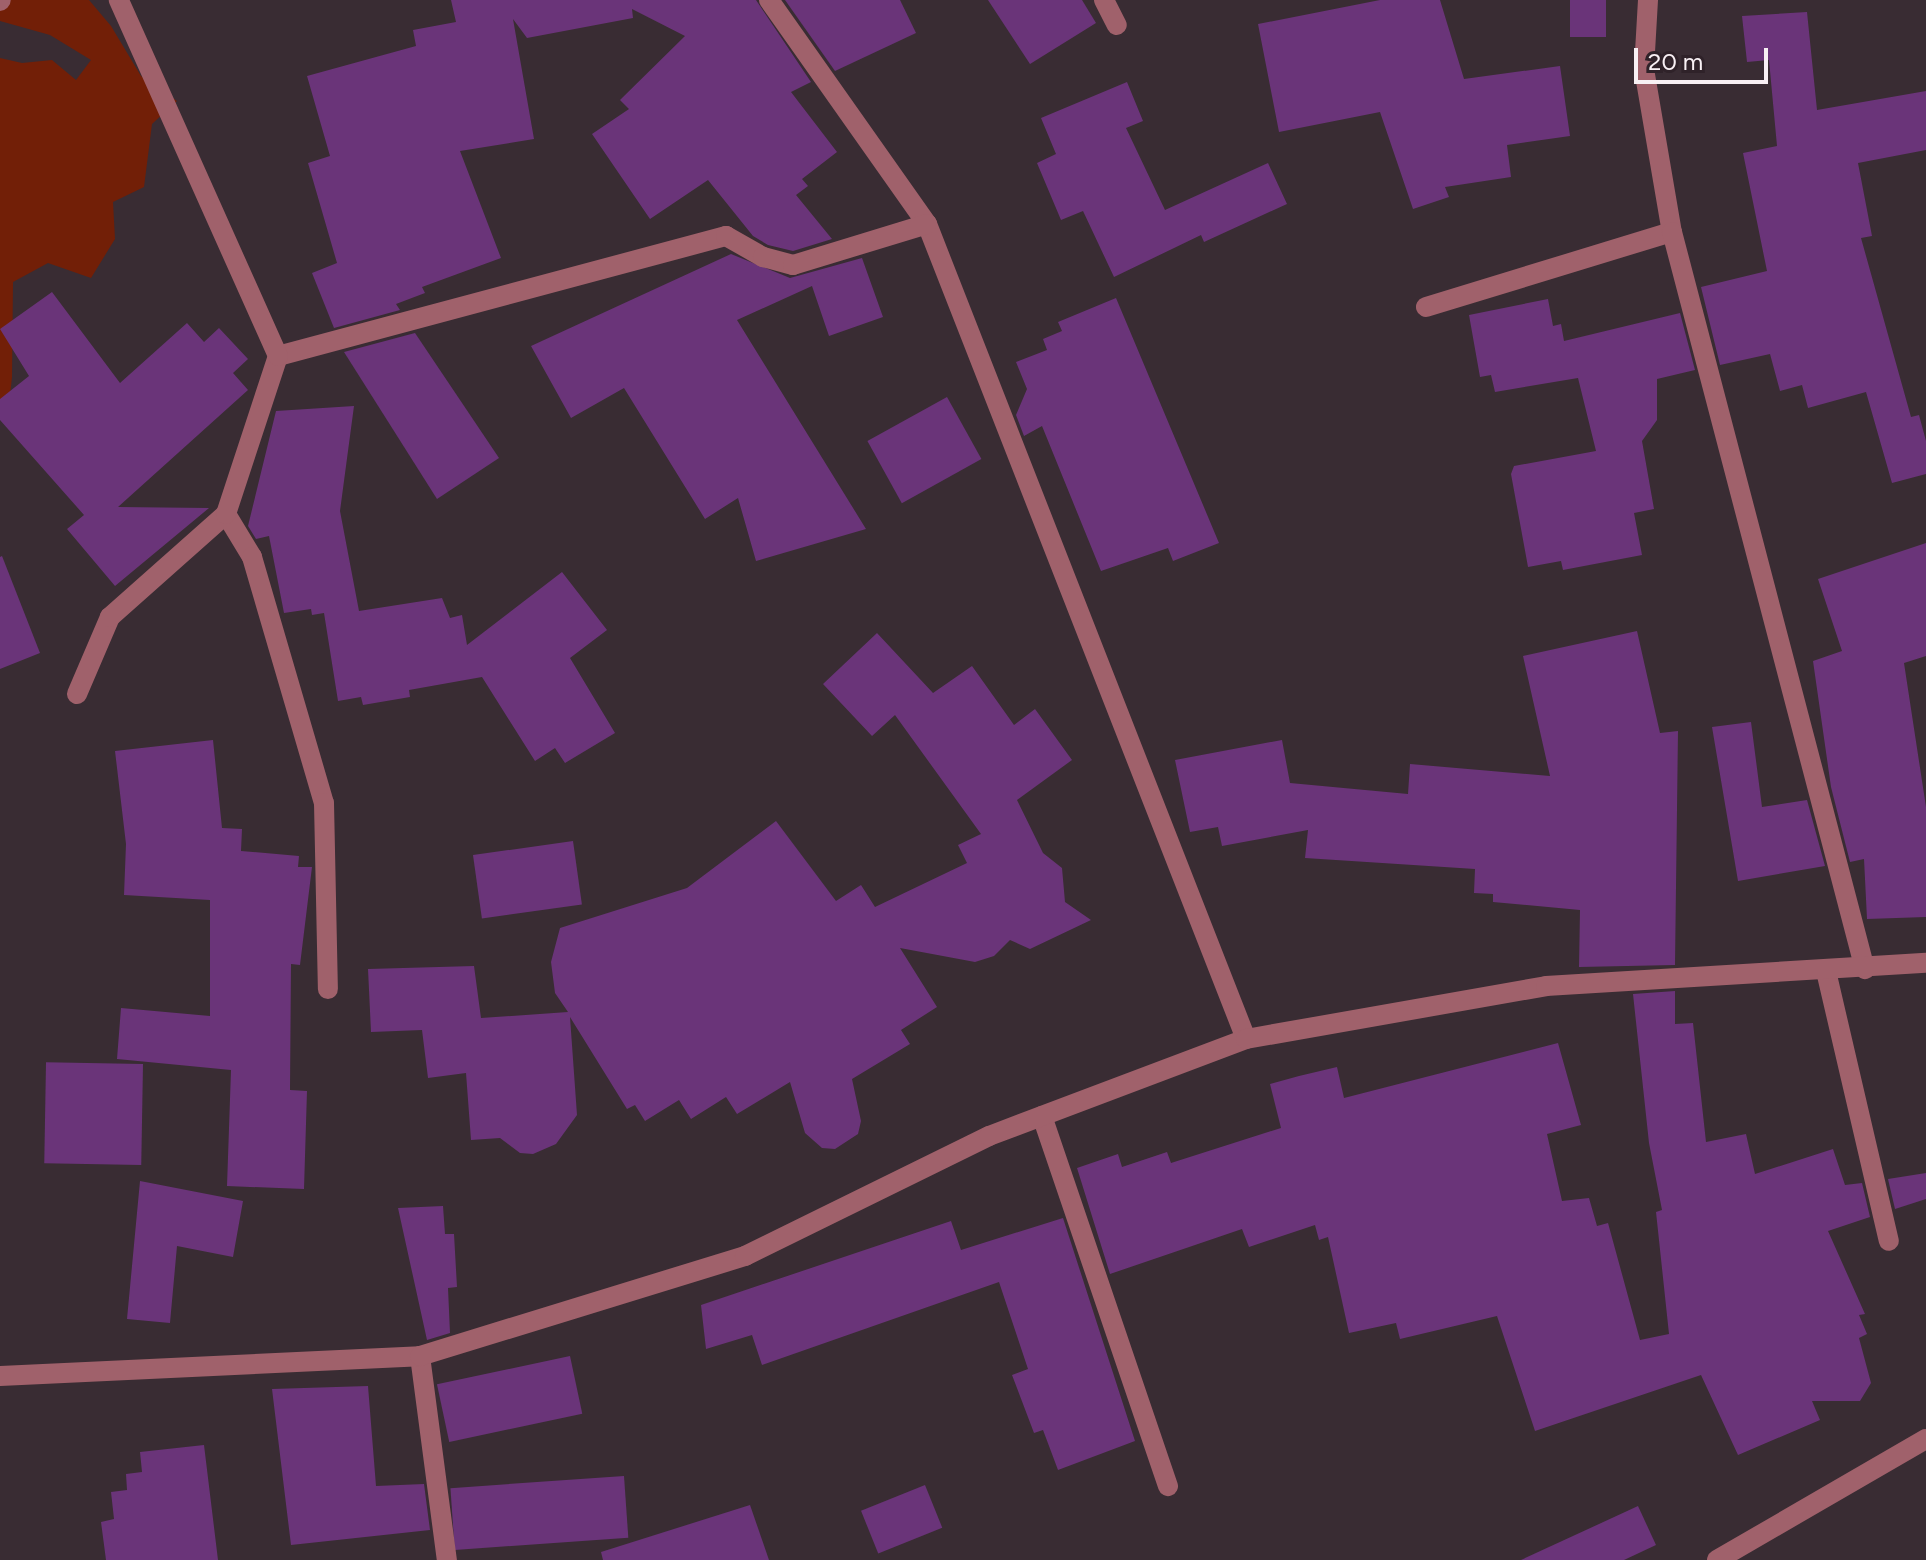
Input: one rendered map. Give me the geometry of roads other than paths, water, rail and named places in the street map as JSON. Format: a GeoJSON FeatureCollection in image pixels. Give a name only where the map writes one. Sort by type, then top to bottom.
{"type":"FeatureCollection","features":[{"type":"Feature","properties":{"kind":"street"},"geometry":{"type":"LineString","coordinates":[[77,694],[110,617],[226,514],[278,356],[119,0]]}},
{"type":"Feature","properties":{"kind":"street"},"geometry":{"type":"LineString","coordinates":[[769,0],[927,224],[1246,1039]]}},
{"type":"Feature","properties":{"kind":"street"},"geometry":{"type":"LineString","coordinates":[[1104,0],[1117,25]]}},
{"type":"Feature","properties":{"kind":"street"},"geometry":{"type":"LineString","coordinates":[[1648,0],[1644,69],[1672,232],[1865,969]]}},
{"type":"Feature","properties":{"kind":"street"},"geometry":{"type":"LineString","coordinates":[[278,356],[726,236],[763,257],[793,265],[927,224]]}},
{"type":"Feature","properties":{"kind":"street"},"geometry":{"type":"LineString","coordinates":[[1426,307],[1672,232]]}},
{"type":"Feature","properties":{"kind":"street"},"geometry":{"type":"LineString","coordinates":[[226,514],[252,557],[324,803],[328,989]]}},
{"type":"Feature","properties":{"kind":"street"},"geometry":{"type":"LineString","coordinates":[[0,1376],[420,1356],[745,1256],[989,1136],[1246,1039],[1546,986],[1926,963]]}},
{"type":"Feature","properties":{"kind":"street"},"geometry":{"type":"LineString","coordinates":[[1826,971],[1889,1241]]}},
{"type":"Feature","properties":{"kind":"street"},"geometry":{"type":"LineString","coordinates":[[1042,1116],[1168,1486]]}},
{"type":"Feature","properties":{"kind":"street"},"geometry":{"type":"LineString","coordinates":[[420,1356],[447,1560]]}},
{"type":"Feature","properties":{"kind":"street"},"geometry":{"type":"LineString","coordinates":[[1717,1560],[1926,1439]]}}]}
